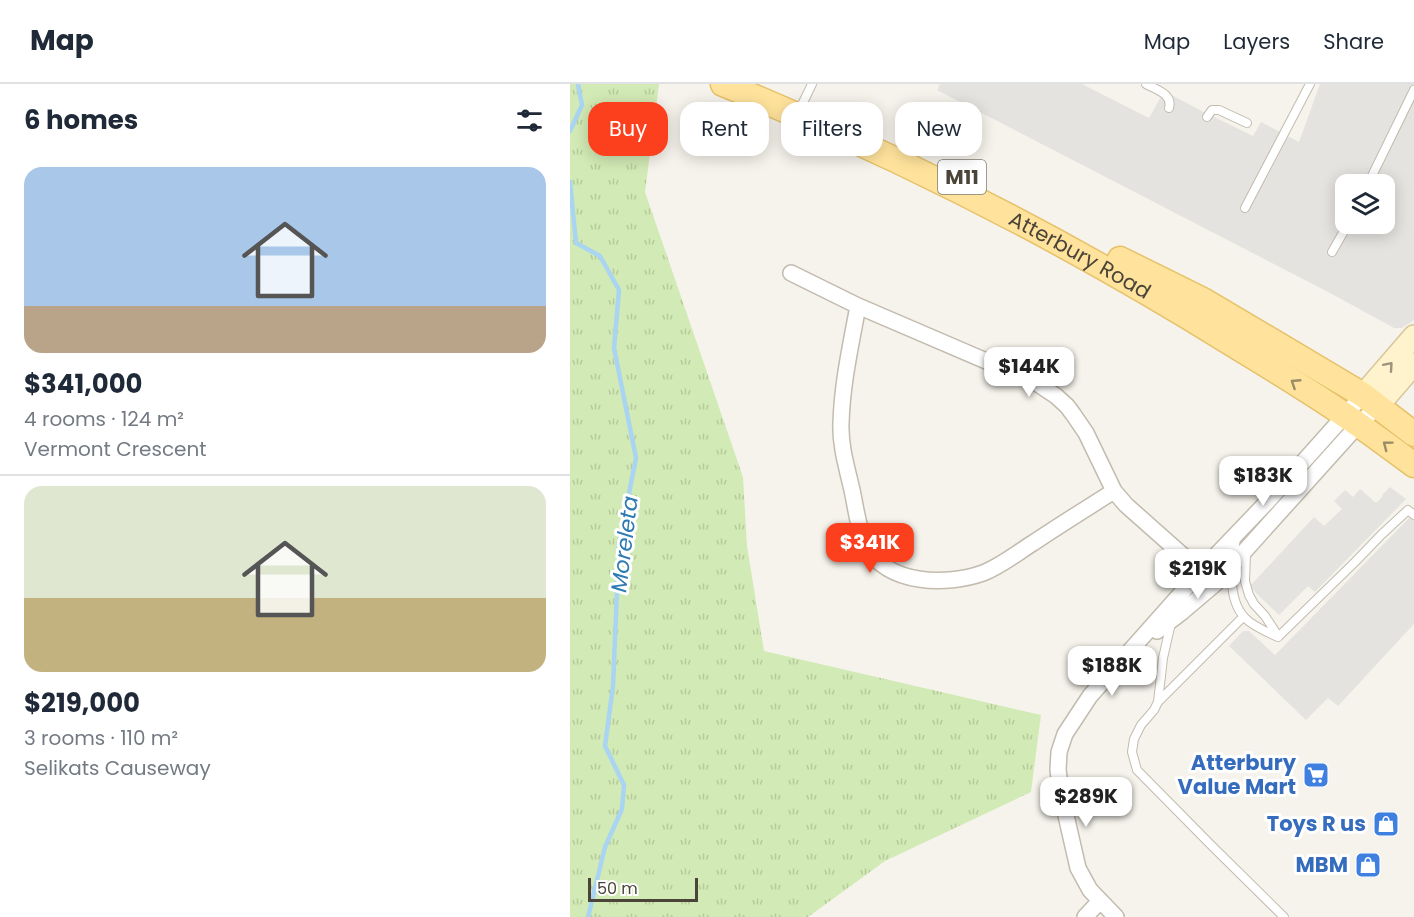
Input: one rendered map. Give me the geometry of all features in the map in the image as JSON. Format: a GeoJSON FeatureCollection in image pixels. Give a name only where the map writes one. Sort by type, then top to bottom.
{"type":"FeatureCollection","features":[{"type":"Feature","properties":{"kind":"main road","name":"Atterbury Road"},"geometry":{"type":"LineString","coordinates":[[723,84],[805,100],[850,138],[1110,270],[1352,420],[1414,465]]}},
{"type":"Feature","properties":{"kind":"main road","name":"Atterbury Road"},"geometry":{"type":"LineString","coordinates":[[762,84],[805,100],[965,178],[1203,300],[1370,400],[1414,434]]}},
{"type":"Feature","properties":{"kind":"street"},"geometry":{"type":"LineString","coordinates":[[791,273],[858,306],[1035,382],[1056,396],[1067,405],[1080,423],[1114,491],[1126,505],[1215,585]]}},
{"type":"Feature","properties":{"kind":"street"},"geometry":{"type":"LineString","coordinates":[[858,306],[842,407],[842,441],[861,531],[873,555],[884,565],[912,578],[932,581],[952,580],[982,573],[1016,554],[1114,491]]}},
{"type":"Feature","properties":{"kind":"street"},"geometry":{"type":"LineString","coordinates":[[1137,644],[1171,621],[1215,585],[1370,400],[1414,336]]}},
{"type":"Feature","properties":{"kind":"street"},"geometry":{"type":"LineString","coordinates":[[1370,400],[1414,364]]}},
{"type":"Feature","properties":{"kind":"street"},"geometry":{"type":"LineString","coordinates":[[1116,917],[1085,882],[1078,868],[1058,770],[1059,752],[1065,734],[1090,696],[1201,572],[1236,534],[1352,420]]}},
{"type":"Feature","properties":{"kind":"street"},"geometry":{"type":"LineString","coordinates":[[1085,917],[1100,901]]}},
{"type":"Feature","properties":{"kind":"lane"},"geometry":{"type":"LineString","coordinates":[[1146,84],[1169,97],[1171,102],[1169,108]]}},
{"type":"Feature","properties":{"kind":"lane"},"geometry":{"type":"LineString","coordinates":[[1245,208],[1310,84]]}},
{"type":"Feature","properties":{"kind":"lane"},"geometry":{"type":"LineString","coordinates":[[1373,174],[1414,90]]}},
{"type":"Feature","properties":{"kind":"lane"},"geometry":{"type":"LineString","coordinates":[[1207,117],[1212,110],[1218,110],[1247,123]]}},
{"type":"Feature","properties":{"kind":"lane"},"geometry":{"type":"LineString","coordinates":[[1332,252],[1342,234]]}},
{"type":"Feature","properties":{"kind":"lane"},"geometry":{"type":"LineString","coordinates":[[1278,637],[1408,510],[1414,515]]}},
{"type":"Feature","properties":{"kind":"lane"},"geometry":{"type":"LineString","coordinates":[[1236,534],[1232,565],[1235,600],[1244,617],[1255,626],[1278,637]]}},
{"type":"Feature","properties":{"kind":"lane"},"geometry":{"type":"LineString","coordinates":[[1246,550],[1244,570],[1249,595],[1278,637]]}},
{"type":"Feature","properties":{"kind":"lane"},"geometry":{"type":"LineString","coordinates":[[1244,617],[1158,702],[1141,725],[1134,739],[1132,752],[1137,770],[1284,917]]}},
{"type":"Feature","properties":{"kind":"lane"},"geometry":{"type":"LineString","coordinates":[[1158,702],[1163,658],[1171,621]]}},
{"type":"Feature","properties":{"kind":"green space"},"geometry":{"type":"Polygon","coordinates":[[[570,84],[659,84],[657,102],[588,102],[588,156],[650,156],[645,192],[743,477],[747,546],[764,651],[1041,715],[1031,792],[885,861],[808,917],[570,917],[570,84]]]}},
{"type":"Feature","properties":{"kind":"shaded area"},"geometry":{"type":"Polygon","coordinates":[[[940,84],[1082,84],[1149,118],[1164,91],[1253,136],[1261,122],[1299,142],[1320,84],[1414,84],[1414,320],[1402,328],[1394,328],[982,113],[982,102],[960,102],[937,90],[940,84]]]}},
{"type":"Feature","properties":{"kind":"shaded area"},"geometry":{"type":"Polygon","coordinates":[[[1390,487],[1406,499],[1315,592],[1308,586],[1279,615],[1250,586],[1314,517],[1324,526],[1342,509],[1334,501],[1345,490],[1353,497],[1360,489],[1376,503],[1390,487]]]}},
{"type":"Feature","properties":{"kind":"shaded area"},"geometry":{"type":"Polygon","coordinates":[[[1414,513],[1414,624],[1338,706],[1328,698],[1306,720],[1229,646],[1243,631],[1249,631],[1275,655],[1414,513]]]}},
{"type":"Feature","properties":{"kind":"waterway","name":"Moreleta"},"geometry":{"type":"LineString","coordinates":[[570,131],[582,105],[578,84]]}},
{"type":"Feature","properties":{"kind":"waterway","name":"Moreleta"},"geometry":{"type":"LineString","coordinates":[[570,182],[576,243],[600,256],[619,290],[614,348],[636,458],[619,543],[613,686],[605,746],[624,785],[622,809],[605,847],[588,917]]}},
{"type":"Feature","properties":{"kind":"place","name":"Atterbury Value Mart"},"geometry":{"type":"Point","coordinates":[1316,775]}},
{"type":"Feature","properties":{"kind":"place","name":"Toys R us"},"geometry":{"type":"Point","coordinates":[1386,824]}},
{"type":"Feature","properties":{"kind":"place","name":"MBM"},"geometry":{"type":"Point","coordinates":[1368,865]}}]}
